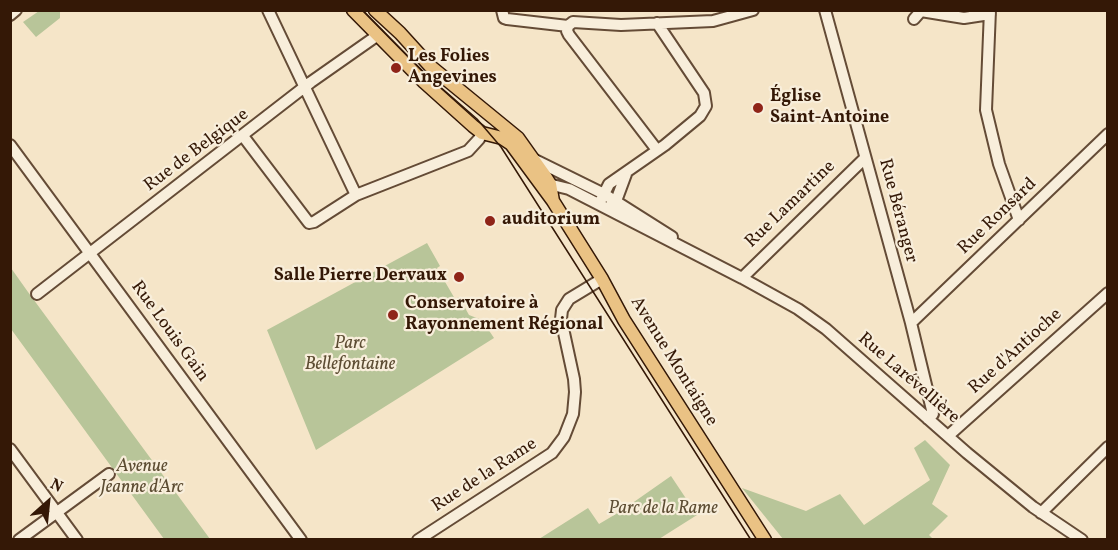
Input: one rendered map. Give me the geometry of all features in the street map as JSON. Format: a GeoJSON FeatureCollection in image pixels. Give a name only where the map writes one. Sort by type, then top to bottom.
{"type":"FeatureCollection","features":[{"type":"Feature","properties":{"kind":"main road","name":"Avenue Montaigne"},"geometry":{"type":"LineString","coordinates":[[352,10],[424,82],[482,133],[506,140],[544,183]]}},
{"type":"Feature","properties":{"kind":"main road","name":"Avenue Montaigne"},"geometry":{"type":"LineString","coordinates":[[375,10],[430,66],[518,138],[533,159],[553,201],[602,279],[624,320],[765,540]]}},
{"type":"Feature","properties":{"kind":"street"},"geometry":{"type":"LineString","coordinates":[[10,15],[16,10]]}},
{"type":"Feature","properties":{"kind":"street"},"geometry":{"type":"LineString","coordinates":[[268,10],[356,195]]}},
{"type":"Feature","properties":{"kind":"street"},"geometry":{"type":"LineString","coordinates":[[502,10],[504,18],[507,19],[568,26],[573,22],[621,26],[713,21],[753,10]]}},
{"type":"Feature","properties":{"kind":"street"},"geometry":{"type":"LineString","coordinates":[[668,10],[670,22]]}},
{"type":"Feature","properties":{"kind":"street","name":"Rue Béranger"},"geometry":{"type":"LineString","coordinates":[[825,10],[911,323],[933,414],[928,419]]}},
{"type":"Feature","properties":{"kind":"street"},"geometry":{"type":"LineString","coordinates":[[914,19],[921,11],[964,18],[990,12],[986,110],[999,164],[1018,220]]}},
{"type":"Feature","properties":{"kind":"street"},"geometry":{"type":"LineString","coordinates":[[601,199],[609,184],[657,150],[704,111],[707,100],[704,93],[657,23]]}},
{"type":"Feature","properties":{"kind":"street"},"geometry":{"type":"LineString","coordinates":[[568,26],[569,35],[657,150]]}},
{"type":"Feature","properties":{"kind":"street","name":"Rue de Belgique"},"geometry":{"type":"LineString","coordinates":[[37,294],[305,87],[378,35]]}},
{"type":"Feature","properties":{"kind":"street"},"geometry":{"type":"LineString","coordinates":[[243,136],[309,223],[356,195],[468,151],[482,133]]}},
{"type":"Feature","properties":{"kind":"street","name":"Rue Ronsard"},"geometry":{"type":"LineString","coordinates":[[911,323],[1107,134]]}},
{"type":"Feature","properties":{"kind":"street","name":"Rue Louis Gain"},"geometry":{"type":"LineString","coordinates":[[10,145],[301,540]]}},
{"type":"Feature","properties":{"kind":"street","name":"Rue Lamartine"},"geometry":{"type":"LineString","coordinates":[[742,278],[865,158]]}},
{"type":"Feature","properties":{"kind":"street","name":"Rue Larévellière"},"geometry":{"type":"LineString","coordinates":[[533,159],[702,257],[798,309],[826,329],[928,419],[1041,513],[1082,540]]}},
{"type":"Feature","properties":{"kind":"street"},"geometry":{"type":"LineString","coordinates":[[616,201],[627,173]]}},
{"type":"Feature","properties":{"kind":"street","name":"Rue Larévellière"},"geometry":{"type":"LineString","coordinates":[[544,183],[616,201],[702,257]]}},
{"type":"Feature","properties":{"kind":"street","name":"Rue de la Rame"},"geometry":{"type":"LineString","coordinates":[[418,540],[552,453],[564,437],[573,414],[575,392],[561,319],[562,310],[569,299],[602,279]]}},
{"type":"Feature","properties":{"kind":"street","name":"Rue d'Antioche"},"geometry":{"type":"LineString","coordinates":[[948,436],[1107,292]]}},
{"type":"Feature","properties":{"kind":"street"},"geometry":{"type":"LineString","coordinates":[[1041,513],[1107,447]]}},
{"type":"Feature","properties":{"kind":"street"},"geometry":{"type":"LineString","coordinates":[[10,449],[77,540]]}},
{"type":"Feature","properties":{"kind":"street"},"geometry":{"type":"LineString","coordinates":[[19,540],[109,474]]}},
{"type":"Feature","properties":{"kind":"green space"},"geometry":{"type":"Polygon","coordinates":[[[39,11],[60,11],[60,18],[36,37],[23,22],[39,11]]]}},
{"type":"Feature","properties":{"kind":"green space","name":"Parc Bellefontaine"},"geometry":{"type":"Polygon","coordinates":[[[427,243],[440,266],[437,268],[455,299],[459,297],[469,315],[482,320],[494,338],[316,450],[267,330],[427,243]]]}},
{"type":"Feature","properties":{"kind":"green space","name":"Avenue Jeanne d'Arc"},"geometry":{"type":"Polygon","coordinates":[[[11,268],[210,539],[164,539],[11,329],[11,268]]]}},
{"type":"Feature","properties":{"kind":"green space"},"geometry":{"type":"Polygon","coordinates":[[[925,440],[950,465],[932,504],[948,516],[929,535],[933,539],[783,539],[742,488],[806,511],[840,494],[864,525],[930,480],[914,448],[925,440]]]}},
{"type":"Feature","properties":{"kind":"green space","name":"Parc de la Rame"},"geometry":{"type":"Polygon","coordinates":[[[671,476],[697,515],[659,539],[539,539],[588,508],[599,524],[671,476]]]}},
{"type":"Feature","properties":{"kind":"tram line"},"geometry":{"type":"LineString","coordinates":[[362,10],[422,71],[477,119],[501,147],[751,540]]}},
{"type":"Feature","properties":{"kind":"place","name":"Les Folies Angevines"},"geometry":{"type":"Point","coordinates":[396,68]}},
{"type":"Feature","properties":{"kind":"place","name":"Église Saint-Antoine"},"geometry":{"type":"Point","coordinates":[758,108]}},
{"type":"Feature","properties":{"kind":"place","name":"auditorium"},"geometry":{"type":"Point","coordinates":[490,221]}},
{"type":"Feature","properties":{"kind":"place","name":"Salle Pierre Dervaux"},"geometry":{"type":"Point","coordinates":[459,277]}},
{"type":"Feature","properties":{"kind":"place","name":"Conservatoire à Rayonnement Régional"},"geometry":{"type":"Point","coordinates":[393,315]}}]}
